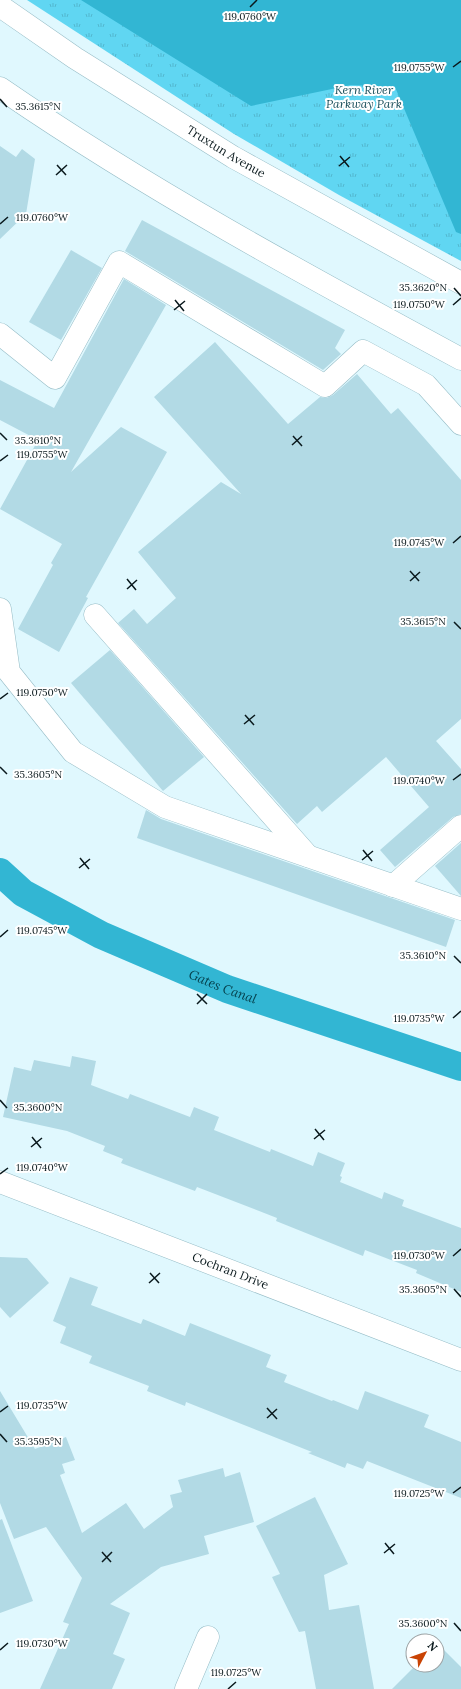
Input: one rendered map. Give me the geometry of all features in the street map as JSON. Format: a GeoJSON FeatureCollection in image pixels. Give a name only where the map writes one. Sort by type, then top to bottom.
{"type":"FeatureCollection","features":[{"type":"Feature","properties":{"kind":"main road","name":"Truxtun Avenue"},"geometry":{"type":"LineString","coordinates":[[0,6],[76,58],[233,157],[461,283]]}},
{"type":"Feature","properties":{"kind":"main road"},"geometry":{"type":"LineString","coordinates":[[0,88],[199,215],[461,359]]}},
{"type":"Feature","properties":{"kind":"main road"},"geometry":{"type":"LineString","coordinates":[[0,334],[55,378],[119,262],[325,386],[363,351],[426,385],[461,424]]}},
{"type":"Feature","properties":{"kind":"main road"},"geometry":{"type":"LineString","coordinates":[[0,609],[9,672],[73,752],[165,807],[461,909]]}},
{"type":"Feature","properties":{"kind":"main road"},"geometry":{"type":"LineString","coordinates":[[95,615],[309,857]]}},
{"type":"Feature","properties":{"kind":"main road"},"geometry":{"type":"LineString","coordinates":[[393,886],[461,826]]}},
{"type":"Feature","properties":{"kind":"main road","name":"Cochran Drive"},"geometry":{"type":"LineString","coordinates":[[0,1182],[461,1360]]}},
{"type":"Feature","properties":{"kind":"main road"},"geometry":{"type":"LineString","coordinates":[[186,1689],[208,1637]]}},
{"type":"Feature","properties":{"kind":"green space","name":"Kern River Parkway Park"},"geometry":{"type":"Polygon","coordinates":[[[27,0],[461,0],[461,261],[339,195],[234,134],[27,0]]]}},
{"type":"Feature","properties":{"kind":"shaded area"},"geometry":{"type":"Polygon","coordinates":[[[81,0],[461,0],[461,234],[456,232],[395,87],[351,85],[251,106],[81,0]]]}},
{"type":"Feature","properties":{"kind":"building"},"geometry":{"type":"Polygon","coordinates":[[[0,146],[16,157],[22,149],[35,159],[26,214],[0,239],[0,146]]]}},
{"type":"Feature","properties":{"kind":"building"},"geometry":{"type":"Polygon","coordinates":[[[142,220],[345,330],[335,348],[341,354],[323,370],[125,251],[142,220]]]}},
{"type":"Feature","properties":{"kind":"building"},"geometry":{"type":"Polygon","coordinates":[[[71,250],[102,268],[61,340],[29,322],[71,250]]]}},
{"type":"Feature","properties":{"kind":"building"},"geometry":{"type":"Polygon","coordinates":[[[124,279],[166,305],[71,472],[121,427],[167,452],[86,597],[88,598],[59,652],[18,629],[53,565],[51,563],[62,544],[0,509],[38,440],[0,420],[0,380],[54,408],[124,279]]]}},
{"type":"Feature","properties":{"kind":"building"},"geometry":{"type":"Polygon","coordinates":[[[215,342],[288,424],[320,397],[327,398],[333,395],[357,374],[391,414],[398,408],[461,480],[461,719],[436,741],[461,769],[461,814],[453,817],[395,867],[380,850],[429,807],[386,757],[322,812],[317,806],[297,824],[118,623],[134,609],[147,624],[176,598],[138,552],[221,482],[241,494],[154,397],[215,342]]]}},
{"type":"Feature","properties":{"kind":"building"},"geometry":{"type":"Polygon","coordinates":[[[110,650],[204,757],[163,791],[71,683],[110,650]]]}},
{"type":"Feature","properties":{"kind":"building"},"geometry":{"type":"Polygon","coordinates":[[[146,810],[161,819],[455,920],[446,947],[137,838],[146,810]]]}},
{"type":"Feature","properties":{"kind":"building"},"geometry":{"type":"Polygon","coordinates":[[[461,843],[461,896],[435,866],[461,843]]]}},
{"type":"Feature","properties":{"kind":"building"},"geometry":{"type":"Polygon","coordinates":[[[72,1056],[96,1061],[91,1085],[128,1099],[130,1094],[190,1117],[194,1107],[219,1117],[214,1130],[270,1152],[271,1149],[313,1166],[318,1152],[345,1163],[340,1176],[342,1177],[340,1182],[382,1199],[384,1192],[404,1200],[402,1206],[461,1228],[461,1292],[416,1273],[417,1270],[365,1250],[363,1256],[276,1221],[277,1218],[197,1187],[195,1191],[121,1163],[123,1159],[103,1151],[105,1146],[67,1131],[3,1117],[14,1067],[31,1071],[34,1060],[70,1067],[72,1056]]]}},
{"type":"Feature","properties":{"kind":"building"},"geometry":{"type":"Polygon","coordinates":[[[0,1257],[27,1258],[49,1283],[10,1318],[0,1307],[0,1257]]]}},
{"type":"Feature","properties":{"kind":"building"},"geometry":{"type":"Polygon","coordinates":[[[70,1277],[98,1287],[91,1305],[141,1324],[143,1319],[185,1336],[190,1323],[271,1355],[266,1367],[287,1375],[284,1382],[332,1401],[333,1400],[358,1410],[365,1391],[429,1415],[424,1427],[461,1442],[461,1498],[367,1461],[363,1469],[347,1463],[345,1468],[308,1453],[312,1452],[186,1402],[185,1406],[147,1391],[149,1386],[89,1363],[92,1356],[60,1343],[66,1327],[53,1321],[70,1277]]]}},
{"type":"Feature","properties":{"kind":"building"},"geometry":{"type":"Polygon","coordinates":[[[0,1391],[35,1449],[66,1437],[75,1460],[62,1464],[65,1473],[60,1475],[82,1533],[126,1503],[144,1529],[173,1507],[170,1495],[182,1492],[178,1480],[223,1468],[225,1477],[240,1472],[254,1522],[204,1536],[209,1554],[161,1567],[110,1604],[130,1613],[113,1654],[125,1659],[112,1689],[40,1689],[69,1624],[63,1622],[82,1578],[46,1527],[14,1539],[0,1503],[0,1391]]]}},
{"type":"Feature","properties":{"kind":"building"},"geometry":{"type":"Polygon","coordinates":[[[315,1497],[348,1564],[324,1575],[329,1610],[359,1605],[374,1689],[316,1689],[305,1631],[299,1632],[272,1577],[280,1574],[256,1526],[315,1497]]]}},
{"type":"Feature","properties":{"kind":"building"},"geometry":{"type":"Polygon","coordinates":[[[2,1519],[33,1601],[0,1613],[0,1520],[2,1519]]]}},
{"type":"Feature","properties":{"kind":"building"},"geometry":{"type":"Polygon","coordinates":[[[445,1651],[461,1667],[461,1689],[392,1689],[408,1673],[445,1673],[445,1651]]]}},
{"type":"Feature","properties":{"kind":"waterway","name":"Gates Canal"},"geometry":{"type":"LineString","coordinates":[[0,872],[23,893],[101,935],[227,989],[461,1067]]}}]}
